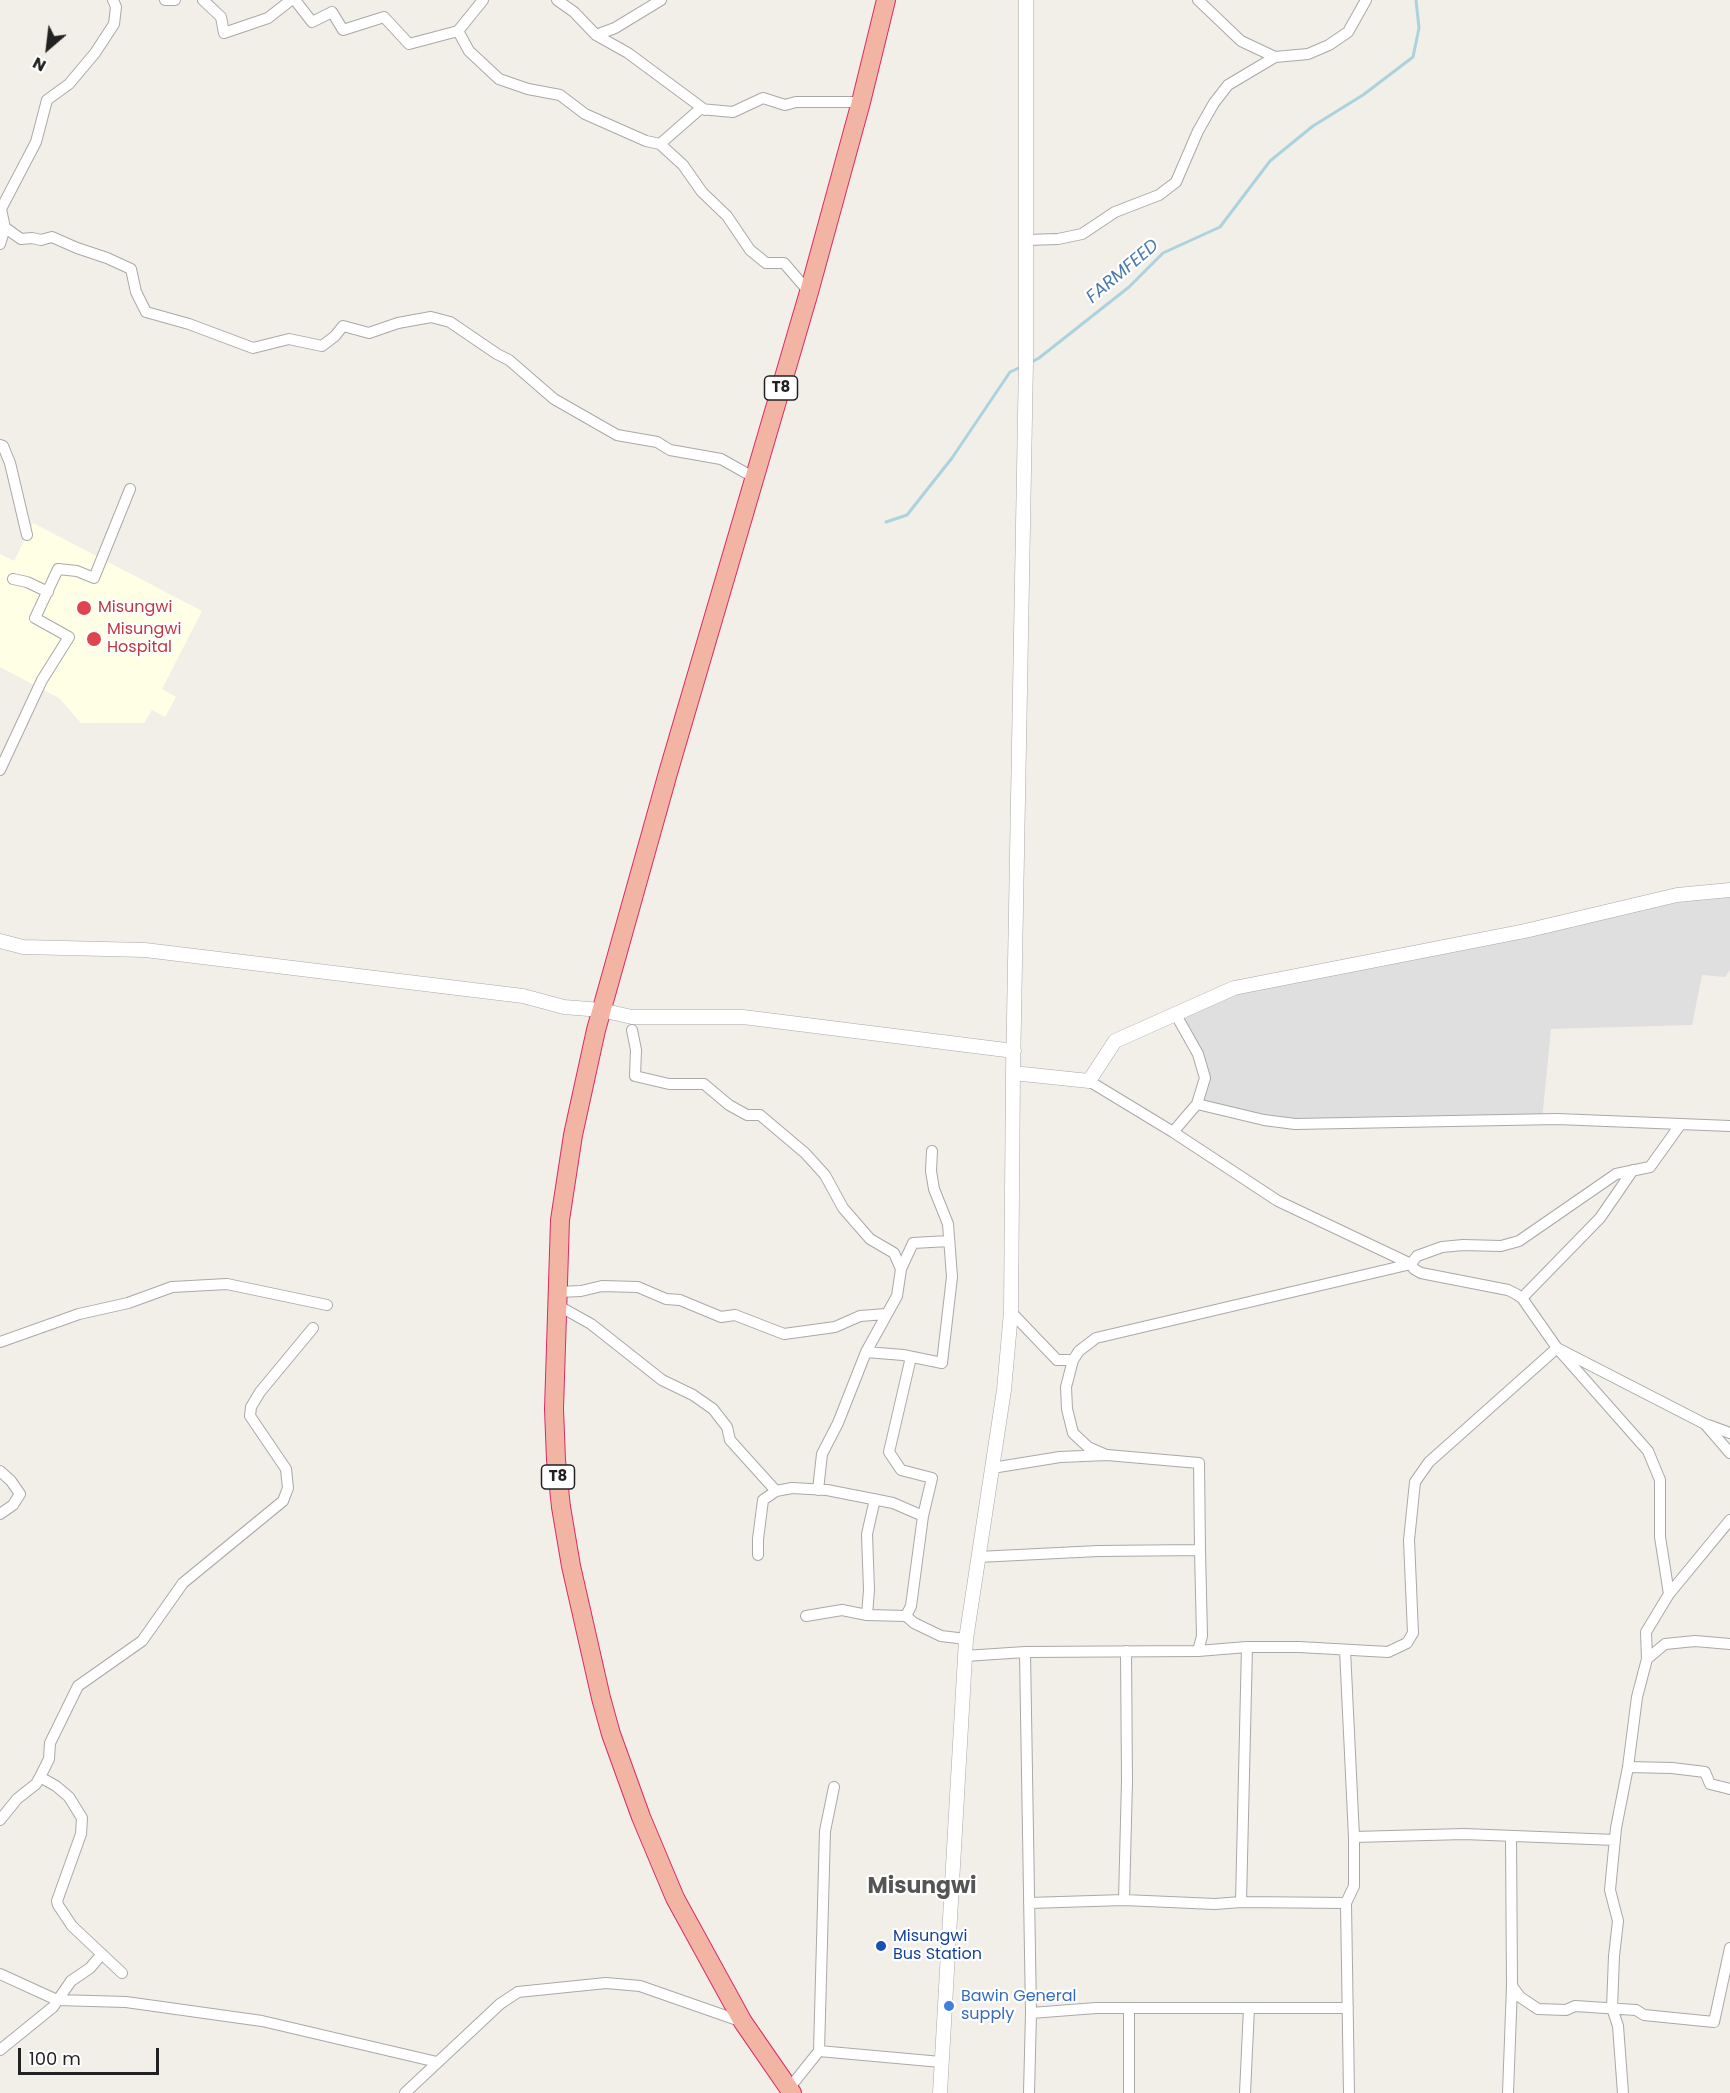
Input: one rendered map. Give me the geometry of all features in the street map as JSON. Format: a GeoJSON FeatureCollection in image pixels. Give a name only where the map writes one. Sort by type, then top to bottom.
{"type":"FeatureCollection","features":[{"type":"Feature","properties":{"kind":"highway","name":"T8"},"geometry":{"type":"LineString","coordinates":[[789,2091],[743,2022],[675,1898],[640,1817],[600,1698],[576,1588],[560,1496],[554,1409],[560,1220],[573,1135],[601,1010],[809,292],[861,102],[883,2]]}},
{"type":"Feature","properties":{"kind":"street"},"geometry":{"type":"LineString","coordinates":[[0,244],[3,226],[1,209],[36,142],[47,100],[69,84],[95,53],[114,24],[116,7],[113,0]]}},
{"type":"Feature","properties":{"kind":"street"},"geometry":{"type":"LineString","coordinates":[[165,0],[176,0]]}},
{"type":"Feature","properties":{"kind":"street"},"geometry":{"type":"LineString","coordinates":[[203,0],[221,17],[224,33],[268,18],[293,0],[312,22],[332,12],[343,30],[384,17],[409,44],[458,31],[483,0]]}},
{"type":"Feature","properties":{"kind":"street"},"geometry":{"type":"LineString","coordinates":[[557,0],[574,12],[596,35],[628,53],[705,110]]}},
{"type":"Feature","properties":{"kind":"street"},"geometry":{"type":"LineString","coordinates":[[596,35],[615,28],[661,0]]}},
{"type":"Feature","properties":{"kind":"street"},"geometry":{"type":"LineString","coordinates":[[940,2093],[966,1639],[1004,1390],[1011,1312],[1025,354],[1026,0]]}},
{"type":"Feature","properties":{"kind":"street"},"geometry":{"type":"LineString","coordinates":[[1198,0],[1241,41],[1275,57]]}},
{"type":"Feature","properties":{"kind":"street"},"geometry":{"type":"LineString","coordinates":[[1026,240],[1050,240],[1082,234],[1115,212],[1159,195],[1176,182],[1198,131],[1214,103],[1228,85],[1275,57],[1308,54],[1329,45],[1348,32],[1366,0]]}},
{"type":"Feature","properties":{"kind":"street"},"geometry":{"type":"LineString","coordinates":[[458,31],[469,51],[499,79],[528,89],[560,94],[585,114],[646,141],[660,144],[684,165],[702,192],[728,216],[750,250],[766,263],[784,262],[809,292]]}},
{"type":"Feature","properties":{"kind":"street"},"geometry":{"type":"LineString","coordinates":[[660,144],[700,109],[733,112],[763,98],[785,105],[796,102],[861,102]]}},
{"type":"Feature","properties":{"kind":"street"},"geometry":{"type":"LineString","coordinates":[[3,226],[21,239],[41,240],[52,237],[131,269],[136,292],[146,312],[189,324],[253,348],[289,339],[322,346],[343,326],[369,333],[398,323],[431,317],[450,322],[509,360],[554,399],[617,435],[657,442],[670,450],[720,459],[755,478]]}},
{"type":"Feature","properties":{"kind":"street"},"geometry":{"type":"LineString","coordinates":[[0,445],[3,446],[10,464],[27,535]]}},
{"type":"Feature","properties":{"kind":"street"},"geometry":{"type":"LineString","coordinates":[[0,770],[42,680],[69,637],[34,618],[58,569],[77,571],[94,578],[130,489]]}},
{"type":"Feature","properties":{"kind":"street"},"geometry":{"type":"LineString","coordinates":[[13,579],[48,591]]}},
{"type":"Feature","properties":{"kind":"street"},"geometry":{"type":"LineString","coordinates":[[1089,1081],[1115,1041],[1176,1016],[1234,988],[1525,932],[1677,895],[1730,890]]}},
{"type":"Feature","properties":{"kind":"street"},"geometry":{"type":"LineString","coordinates":[[0,941],[23,947],[145,950],[523,996],[564,1007],[601,1010],[632,1017],[743,1017],[1014,1051]]}},
{"type":"Feature","properties":{"kind":"street"},"geometry":{"type":"LineString","coordinates":[[1173,1132],[1197,1104],[1205,1078],[1198,1054],[1176,1016]]}},
{"type":"Feature","properties":{"kind":"street"},"geometry":{"type":"LineString","coordinates":[[632,1030],[636,1050],[635,1076],[669,1084],[704,1084],[729,1105],[747,1115],[760,1115],[805,1153],[825,1175],[843,1208],[870,1239],[894,1253],[901,1269]]}},
{"type":"Feature","properties":{"kind":"street"},"geometry":{"type":"LineString","coordinates":[[1013,1073],[1089,1081],[1173,1132],[1278,1201],[1411,1264],[1422,1273],[1508,1290],[1522,1298],[1557,1348],[1648,1451],[1660,1480],[1660,1537],[1669,1594]]}},
{"type":"Feature","properties":{"kind":"street"},"geometry":{"type":"LineString","coordinates":[[1197,1104],[1264,1120],[1295,1124],[1557,1119],[1730,1126]]}},
{"type":"Feature","properties":{"kind":"street"},"geometry":{"type":"LineString","coordinates":[[1107,1455],[1088,1448],[1073,1432],[1067,1409],[1066,1388],[1073,1360],[1079,1351],[1096,1338],[1411,1264],[1418,1256],[1442,1247],[1501,1246],[1519,1241],[1616,1174],[1650,1167],[1680,1125]]}},
{"type":"Feature","properties":{"kind":"street"},"geometry":{"type":"LineString","coordinates":[[866,1352],[942,1363],[952,1277],[948,1224],[934,1189],[931,1171],[932,1151]]}},
{"type":"Feature","properties":{"kind":"street"},"geometry":{"type":"LineString","coordinates":[[1522,1298],[1600,1218],[1633,1170]]}},
{"type":"Feature","properties":{"kind":"street"},"geometry":{"type":"LineString","coordinates":[[818,1490],[822,1454],[838,1423],[866,1352],[897,1296],[901,1269],[914,1243],[949,1241]]}},
{"type":"Feature","properties":{"kind":"street"},"geometry":{"type":"LineString","coordinates":[[0,1342],[79,1314],[128,1303],[172,1287],[227,1284],[327,1305]]}},
{"type":"Feature","properties":{"kind":"street"},"geometry":{"type":"LineString","coordinates":[[557,1298],[602,1286],[638,1287],[666,1299],[680,1300],[722,1317],[735,1315],[784,1334],[835,1327],[860,1316],[886,1314]]}},
{"type":"Feature","properties":{"kind":"street"},"geometry":{"type":"LineString","coordinates":[[557,1298],[662,1380],[693,1395],[713,1409],[727,1426],[730,1440],[776,1491]]}},
{"type":"Feature","properties":{"kind":"street"},"geometry":{"type":"LineString","coordinates":[[1011,1312],[1058,1360],[1073,1360]]}},
{"type":"Feature","properties":{"kind":"street"},"geometry":{"type":"LineString","coordinates":[[0,1820],[17,1799],[36,1784],[49,1759],[50,1743],[78,1686],[142,1641],[183,1583],[283,1501],[288,1488],[286,1469],[250,1416],[251,1407],[260,1392],[313,1328]]}},
{"type":"Feature","properties":{"kind":"street"},"geometry":{"type":"LineString","coordinates":[[1557,1348],[1704,1424],[1730,1433]]}},
{"type":"Feature","properties":{"kind":"street"},"geometry":{"type":"LineString","coordinates":[[965,1656],[1026,1652],[1198,1651],[1246,1647],[1299,1647],[1388,1652],[1407,1643],[1413,1634],[1409,1540],[1414,1482],[1428,1462],[1557,1348]]}},
{"type":"Feature","properties":{"kind":"street"},"geometry":{"type":"LineString","coordinates":[[906,1616],[911,1606],[923,1515],[932,1478],[901,1470],[889,1452],[911,1357]]}},
{"type":"Feature","properties":{"kind":"street"},"geometry":{"type":"LineString","coordinates":[[1704,1424],[1730,1453]]}},
{"type":"Feature","properties":{"kind":"street"},"geometry":{"type":"LineString","coordinates":[[992,1468],[1060,1457],[1107,1455],[1199,1463],[1202,1636],[1198,1651]]}},
{"type":"Feature","properties":{"kind":"street"},"geometry":{"type":"LineString","coordinates":[[0,1471],[20,1494],[13,1505],[0,1514]]}},
{"type":"Feature","properties":{"kind":"street"},"geometry":{"type":"LineString","coordinates":[[758,1555],[763,1500],[776,1491],[792,1488],[818,1490],[875,1499],[893,1503],[923,1515]]}},
{"type":"Feature","properties":{"kind":"street"},"geometry":{"type":"LineString","coordinates":[[867,1615],[869,1590],[867,1534],[875,1499]]}},
{"type":"Feature","properties":{"kind":"street"},"geometry":{"type":"LineString","coordinates":[[1623,2093],[1618,2026],[1612,2008],[1618,1921],[1610,1890],[1615,1840],[1637,1697],[1647,1659],[1646,1632],[1669,1594],[1730,1520]]}},
{"type":"Feature","properties":{"kind":"street"},"geometry":{"type":"LineString","coordinates":[[978,1557],[1098,1551],[1200,1550]]}},
{"type":"Feature","properties":{"kind":"street"},"geometry":{"type":"LineString","coordinates":[[806,1616],[842,1610],[867,1615],[906,1616],[914,1623],[941,1636],[966,1639]]}},
{"type":"Feature","properties":{"kind":"street"},"geometry":{"type":"LineString","coordinates":[[1647,1659],[1665,1644],[1695,1641],[1730,1644]]}},
{"type":"Feature","properties":{"kind":"street"},"geometry":{"type":"LineString","coordinates":[[1241,1902],[1246,1647]]}},
{"type":"Feature","properties":{"kind":"street"},"geometry":{"type":"LineString","coordinates":[[1345,1650],[1354,1837],[1354,1886],[1346,1903],[1349,2093]]}},
{"type":"Feature","properties":{"kind":"street"},"geometry":{"type":"LineString","coordinates":[[1124,1900],[1127,1781],[1126,1651]]}},
{"type":"Feature","properties":{"kind":"street"},"geometry":{"type":"LineString","coordinates":[[1026,1652],[1031,2013],[1029,2093]]}},
{"type":"Feature","properties":{"kind":"street"},"geometry":{"type":"LineString","coordinates":[[1628,1767],[1672,1768],[1705,1772],[1710,1784],[1730,1788]]}},
{"type":"Feature","properties":{"kind":"street"},"geometry":{"type":"LineString","coordinates":[[40,1777],[57,1786],[69,1797],[82,1818],[83,1825],[78,1847],[57,1901],[60,1910],[72,1926],[122,1974]]}},
{"type":"Feature","properties":{"kind":"street"},"geometry":{"type":"LineString","coordinates":[[789,2091],[819,2051],[825,1831],[834,1787]]}},
{"type":"Feature","properties":{"kind":"street"},"geometry":{"type":"LineString","coordinates":[[1354,1837],[1464,1834],[1615,1840]]}},
{"type":"Feature","properties":{"kind":"street"},"geometry":{"type":"LineString","coordinates":[[1509,2093],[1512,1986],[1511,1836]]}},
{"type":"Feature","properties":{"kind":"street"},"geometry":{"type":"LineString","coordinates":[[1029,1903],[1124,1900],[1215,1904],[1241,1902],[1346,1903]]}},
{"type":"Feature","properties":{"kind":"street"},"geometry":{"type":"LineString","coordinates":[[1512,1986],[1520,1997],[1538,2009],[1566,2010],[1575,2006],[1612,2008],[1636,2010],[1644,2015],[1714,2022],[1730,1948]]}},
{"type":"Feature","properties":{"kind":"street"},"geometry":{"type":"LineString","coordinates":[[0,2050],[53,2007],[71,1981],[90,1968],[102,1954]]}},
{"type":"Feature","properties":{"kind":"street"},"geometry":{"type":"LineString","coordinates":[[0,1974],[57,2000],[126,2002],[262,2021],[437,2062]]}},
{"type":"Feature","properties":{"kind":"street"},"geometry":{"type":"LineString","coordinates":[[405,2093],[501,2004],[518,1992],[606,1983],[640,1986],[743,2022]]}},
{"type":"Feature","properties":{"kind":"street"},"geometry":{"type":"LineString","coordinates":[[1031,2013],[1096,2007],[1348,2008]]}},
{"type":"Feature","properties":{"kind":"street"},"geometry":{"type":"LineString","coordinates":[[1129,2008],[1129,2093]]}},
{"type":"Feature","properties":{"kind":"street"},"geometry":{"type":"LineString","coordinates":[[1245,2093],[1249,2008]]}},
{"type":"Feature","properties":{"kind":"street"},"geometry":{"type":"LineString","coordinates":[[819,2051],[941,2062]]}},
{"type":"Feature","properties":{"kind":"shaded area","name":"Misungwi Hospital"},"geometry":{"type":"Polygon","coordinates":[[[33,523],[202,611],[162,689],[176,697],[165,717],[152,710],[144,723],[81,723],[59,698],[0,667],[0,554],[14,561],[33,523]]]}},
{"type":"Feature","properties":{"kind":"shaded area"},"geometry":{"type":"Polygon","coordinates":[[[1730,890],[1730,970],[1725,977],[1702,975],[1692,1025],[1551,1029],[1542,1120],[1295,1124],[1197,1104],[1205,1078],[1176,1015],[1234,988],[1730,890]]]}},
{"type":"Feature","properties":{"kind":"waterway","name":"FARMFEED"},"geometry":{"type":"LineString","coordinates":[[1030,363],[1129,287],[1163,253],[1220,227],[1270,161],[1313,126],[1363,95],[1413,57],[1419,28],[1416,0]]}},
{"type":"Feature","properties":{"kind":"waterway","name":"FARMFEED"},"geometry":{"type":"LineString","coordinates":[[886,522],[907,515],[952,458],[1010,372],[1021,367]]}},
{"type":"Feature","properties":{"kind":"place","name":"Misungwi"},"geometry":{"type":"Point","coordinates":[84,608]}},
{"type":"Feature","properties":{"kind":"place","name":"Misungwi Hospital"},"geometry":{"type":"Point","coordinates":[94,639]}},
{"type":"Feature","properties":{"kind":"place","name":"Misungwi Bus Station"},"geometry":{"type":"Point","coordinates":[881,1946]}},
{"type":"Feature","properties":{"kind":"place","name":"Bawin General supply"},"geometry":{"type":"Point","coordinates":[949,2006]}},
{"type":"Feature","properties":{"kind":"district","name":"Misungwi"},"geometry":{"type":"Point","coordinates":[922,1887]}}]}
